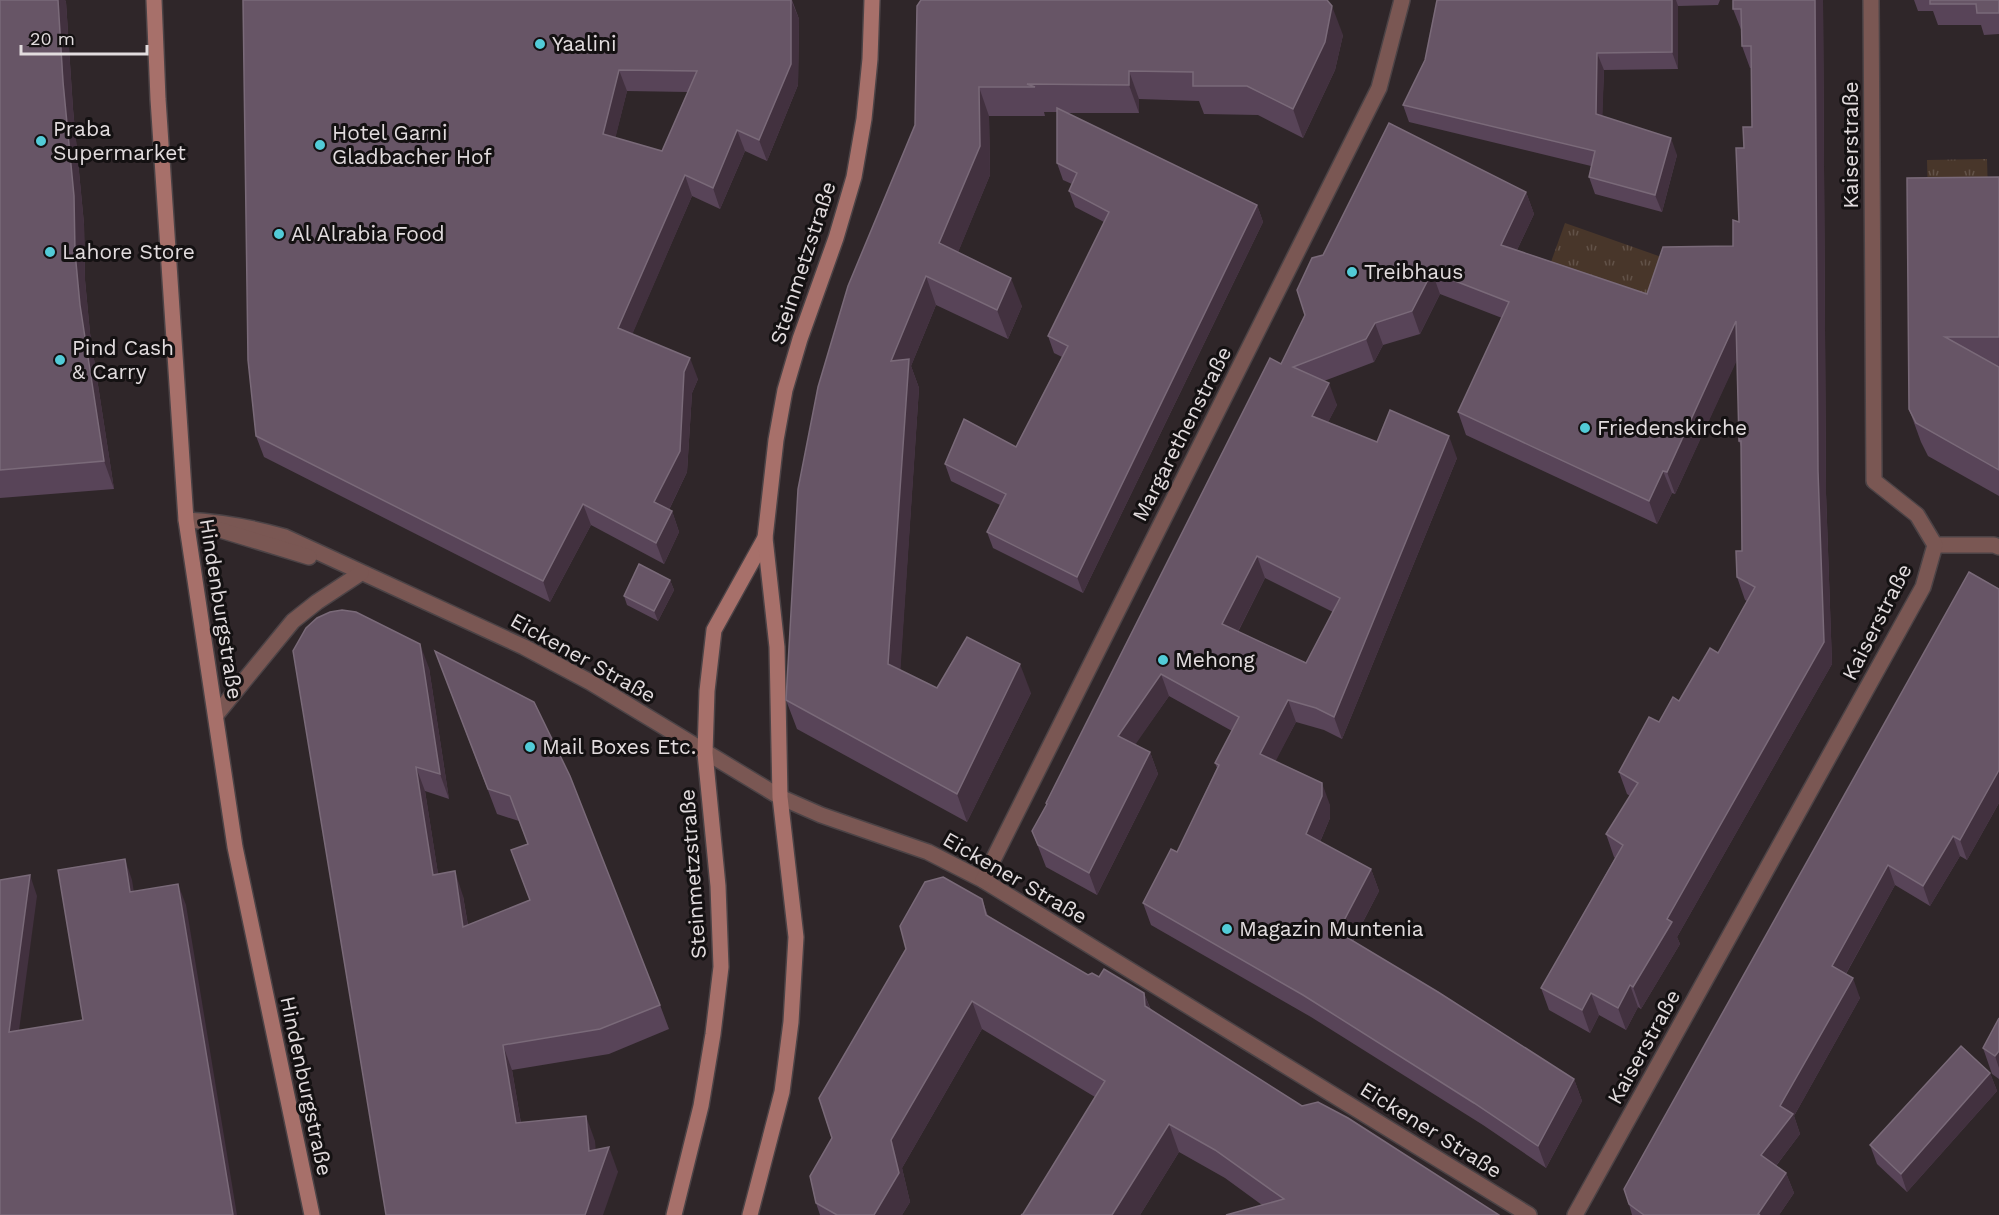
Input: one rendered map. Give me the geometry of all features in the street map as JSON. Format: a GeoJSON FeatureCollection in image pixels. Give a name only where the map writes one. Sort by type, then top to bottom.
{"type":"FeatureCollection","features":[{"type":"Feature","properties":{"kind":"main road","name":"Hindenburgstraße"},"geometry":{"type":"LineString","coordinates":[[154,0],[158,99],[186,520],[235,847],[312,1215]]}},
{"type":"Feature","properties":{"kind":"main road","name":"Steinmetzstraße"},"geometry":{"type":"LineString","coordinates":[[750,1215],[782,1092],[791,1022],[796,937],[780,797],[777,647],[765,538],[776,440],[785,390],[854,177],[870,59],[872,0]]}},
{"type":"Feature","properties":{"kind":"main road","name":"Steinmetzstraße"},"geometry":{"type":"LineString","coordinates":[[674,1215],[701,1106],[721,967],[718,886],[705,753],[706,691],[714,630],[765,538]]}},
{"type":"Feature","properties":{"kind":"street","name":"Margarethenstraße"},"geometry":{"type":"LineString","coordinates":[[983,880],[1379,88],[1402,0]]}},
{"type":"Feature","properties":{"kind":"street","name":"Kaiserstraße"},"geometry":{"type":"LineString","coordinates":[[1575,1215],[1923,587],[1935,545],[1917,515],[1874,481],[1871,0]]}},
{"type":"Feature","properties":{"kind":"street","name":"Eickener Straße"},"geometry":{"type":"LineString","coordinates":[[186,520],[221,522],[274,534],[361,573],[524,647],[590,682],[780,797],[821,815],[928,852],[983,880],[1530,1215]]}},
{"type":"Feature","properties":{"kind":"street"},"geometry":{"type":"LineString","coordinates":[[1935,545],[1994,545],[1999,547]]}},
{"type":"Feature","properties":{"kind":"street"},"geometry":{"type":"LineString","coordinates":[[216,716],[292,621],[361,573]]}},
{"type":"Feature","properties":{"kind":"green space"},"geometry":{"type":"Polygon","coordinates":[[[1987,159],[1988,194],[1928,196],[1927,160],[1987,159]]]}},
{"type":"Feature","properties":{"kind":"green space"},"geometry":{"type":"Polygon","coordinates":[[[1565,223],[1670,260],[1653,310],[1547,273],[1565,223]]]}},
{"type":"Feature","properties":{"kind":"building"},"geometry":{"type":"Polygon","coordinates":[[[0,0],[58,0],[74,196],[75,252],[80,305],[104,461],[0,470],[0,0]]]}},
{"type":"Feature","properties":{"kind":"building"},"geometry":{"type":"Polygon","coordinates":[[[243,0],[791,0],[791,64],[759,140],[737,130],[713,188],[685,175],[618,328],[690,358],[684,372],[680,451],[654,502],[672,511],[656,543],[583,504],[543,581],[256,436],[248,360],[243,0]],[[619,70],[603,134],[662,151],[697,71],[619,70]]]}},
{"type":"Feature","properties":{"kind":"building"},"geometry":{"type":"Polygon","coordinates":[[[921,0],[1327,0],[1332,6],[1325,42],[1293,109],[1247,86],[1193,86],[1193,72],[1129,71],[1129,85],[1027,84],[1035,87],[979,87],[980,146],[939,243],[1011,278],[997,310],[926,276],[891,361],[909,359],[888,664],[937,688],[967,637],[1020,664],[957,794],[786,700],[798,489],[818,387],[848,286],[915,125],[917,6],[921,0]]]}},
{"type":"Feature","properties":{"kind":"building"},"geometry":{"type":"Polygon","coordinates":[[[1437,0],[1672,0],[1672,52],[1597,53],[1596,114],[1671,138],[1655,195],[1589,177],[1595,151],[1403,105],[1425,60],[1437,0]]]}},
{"type":"Feature","properties":{"kind":"building"},"geometry":{"type":"Polygon","coordinates":[[[1733,0],[1815,0],[1818,471],[1824,642],[1667,919],[1672,922],[1633,987],[1630,985],[1618,1008],[1591,993],[1582,1010],[1541,988],[1623,845],[1606,834],[1638,783],[1619,772],[1649,717],[1659,722],[1673,697],[1679,701],[1710,648],[1718,653],[1755,587],[1737,577],[1736,551],[1742,551],[1741,441],[1739,441],[1736,321],[1667,472],[1663,471],[1649,501],[1458,412],[1509,302],[1432,272],[1412,311],[1375,323],[1366,339],[1293,367],[1329,383],[1312,416],[1377,442],[1390,410],[1449,436],[1334,717],[1316,708],[1288,700],[1260,754],[1322,783],[1322,796],[1306,834],[1371,869],[1338,932],[1438,992],[1574,1079],[1538,1146],[1303,995],[1143,903],[1171,849],[1177,852],[1219,765],[1215,763],[1239,717],[1161,674],[1118,736],[1150,752],[1089,873],[1038,845],[1032,831],[1270,358],[1281,364],[1305,315],[1297,290],[1312,258],[1323,255],[1389,123],[1526,192],[1501,245],[1647,294],[1663,247],[1733,246],[1733,220],[1739,222],[1736,148],[1744,148],[1743,127],[1752,127],[1751,46],[1742,46],[1741,9],[1733,9],[1733,0]],[[1257,556],[1222,624],[1306,663],[1340,598],[1257,556]]]}},
{"type":"Feature","properties":{"kind":"building"},"geometry":{"type":"Polygon","coordinates":[[[1930,0],[1999,0],[1999,13],[1977,13],[1976,4],[1930,4],[1930,0]]]}},
{"type":"Feature","properties":{"kind":"building"},"geometry":{"type":"Polygon","coordinates":[[[1057,108],[1257,205],[1077,577],[987,532],[1006,494],[945,464],[964,419],[1016,447],[1068,346],[1048,336],[1109,212],[1069,191],[1077,173],[1057,163],[1057,108]]]}},
{"type":"Feature","properties":{"kind":"building"},"geometry":{"type":"Polygon","coordinates":[[[1999,177],[1999,337],[1945,337],[1999,367],[1999,470],[1916,423],[1909,409],[1907,178],[1999,177]]]}},
{"type":"Feature","properties":{"kind":"building"},"geometry":{"type":"Polygon","coordinates":[[[639,564],[670,580],[654,611],[624,596],[639,564]]]}},
{"type":"Feature","properties":{"kind":"building"},"geometry":{"type":"Polygon","coordinates":[[[1969,572],[1999,589],[1999,770],[1960,840],[1953,836],[1923,886],[1888,865],[1832,966],[1853,978],[1780,1106],[1793,1114],[1761,1155],[1786,1173],[1758,1214],[1760,1215],[1644,1215],[1629,1204],[1624,1189],[1969,572]]]}},
{"type":"Feature","properties":{"kind":"building"},"geometry":{"type":"Polygon","coordinates":[[[342,610],[356,612],[420,644],[440,774],[416,767],[433,875],[455,871],[463,927],[530,900],[511,850],[528,844],[510,796],[488,789],[435,651],[534,702],[570,776],[660,1005],[600,1029],[503,1045],[516,1123],[586,1116],[589,1151],[609,1147],[585,1215],[386,1215],[293,651],[306,628],[317,618],[342,610]]]}},
{"type":"Feature","properties":{"kind":"building"},"geometry":{"type":"Polygon","coordinates":[[[125,859],[130,892],[178,884],[233,1215],[0,1215],[0,880],[30,875],[9,1032],[83,1020],[58,870],[125,859]]]}},
{"type":"Feature","properties":{"kind":"building"},"geometry":{"type":"Polygon","coordinates":[[[943,877],[982,899],[986,915],[1088,975],[1092,973],[1099,977],[1104,969],[1144,993],[1145,1006],[1302,1106],[1318,1102],[1348,1118],[1499,1215],[1226,1215],[1284,1199],[1215,1150],[1169,1124],[1112,1215],[1021,1215],[1105,1081],[972,1001],[891,1140],[899,1173],[874,1215],[837,1215],[816,1203],[810,1176],[832,1138],[819,1098],[906,949],[900,926],[925,882],[943,877]]]}},
{"type":"Feature","properties":{"kind":"building"},"geometry":{"type":"Polygon","coordinates":[[[1999,1018],[1999,1051],[1995,1056],[1983,1048],[1999,1018]]]}},
{"type":"Feature","properties":{"kind":"building"},"geometry":{"type":"Polygon","coordinates":[[[1961,1046],[1990,1073],[1901,1174],[1870,1145],[1961,1046]]]}},
{"type":"Feature","properties":{"kind":"place","name":"Yaalini"},"geometry":{"type":"Point","coordinates":[540,44]}},
{"type":"Feature","properties":{"kind":"place","name":"Praba Supermarket"},"geometry":{"type":"Point","coordinates":[41,141]}},
{"type":"Feature","properties":{"kind":"place","name":"Hotel Garni Gladbacher Hof"},"geometry":{"type":"Point","coordinates":[320,145]}},
{"type":"Feature","properties":{"kind":"place","name":"Al Alrabia Food"},"geometry":{"type":"Point","coordinates":[279,234]}},
{"type":"Feature","properties":{"kind":"place","name":"Lahore Store"},"geometry":{"type":"Point","coordinates":[50,252]}},
{"type":"Feature","properties":{"kind":"place","name":"Treibhaus"},"geometry":{"type":"Point","coordinates":[1352,272]}},
{"type":"Feature","properties":{"kind":"place","name":"Pind Cash & Carry"},"geometry":{"type":"Point","coordinates":[60,360]}},
{"type":"Feature","properties":{"kind":"place","name":"Friedenskirche"},"geometry":{"type":"Point","coordinates":[1585,428]}},
{"type":"Feature","properties":{"kind":"place","name":"Mehong"},"geometry":{"type":"Point","coordinates":[1163,660]}},
{"type":"Feature","properties":{"kind":"place","name":"Mail Boxes Etc."},"geometry":{"type":"Point","coordinates":[530,747]}},
{"type":"Feature","properties":{"kind":"place","name":"Magazin Muntenia"},"geometry":{"type":"Point","coordinates":[1227,929]}}]}
